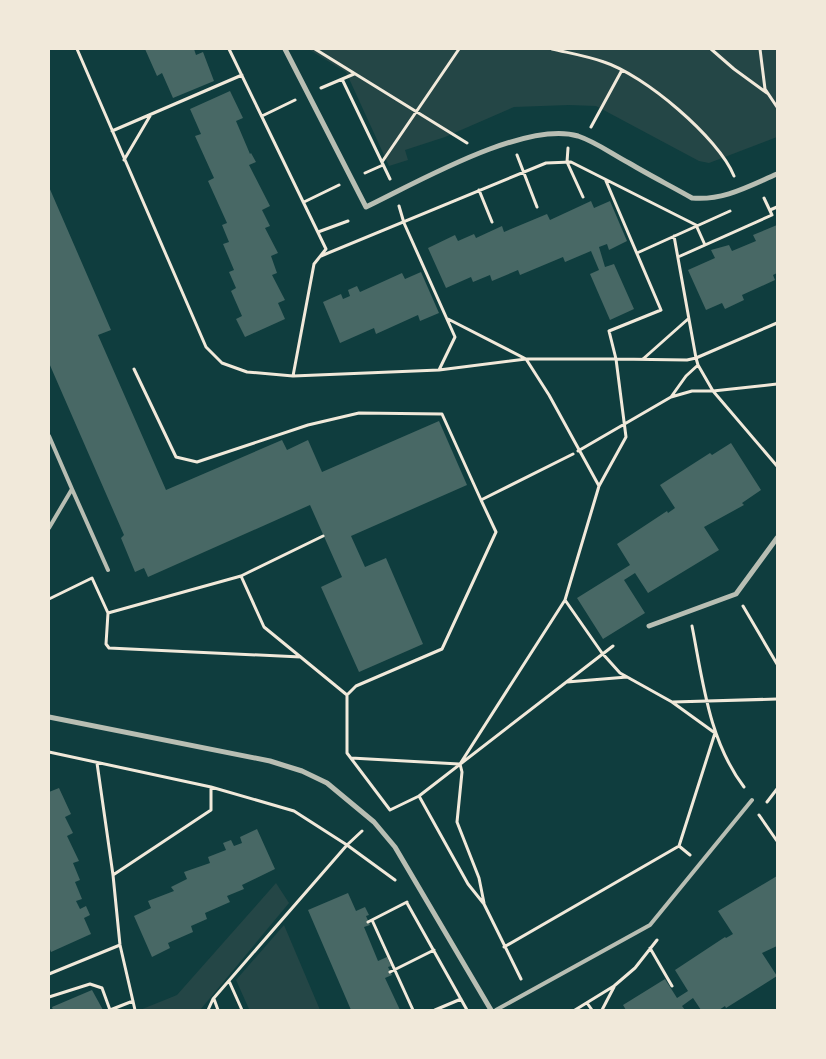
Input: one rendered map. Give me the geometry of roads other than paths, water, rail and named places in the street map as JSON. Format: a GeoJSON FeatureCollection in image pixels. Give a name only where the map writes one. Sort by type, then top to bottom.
{"type":"FeatureCollection","features":[{"type":"Feature","properties":{"kind":"street"},"geometry":{"type":"LineString","coordinates":[[285,49],[366,207],[482,152],[552,133],[570,134],[585,139],[692,198],[714,199],[777,174]]}},
{"type":"Feature","properties":{"kind":"street"},"geometry":{"type":"LineString","coordinates":[[649,626],[736,594],[777,538]]}},
{"type":"Feature","properties":{"kind":"street"},"geometry":{"type":"LineString","coordinates":[[49,717],[270,761],[302,771],[327,783],[374,822],[395,847],[491,1010]]}},
{"type":"Feature","properties":{"kind":"lane"},"geometry":{"type":"LineString","coordinates":[[49,436],[108,570]]}},
{"type":"Feature","properties":{"kind":"lane"},"geometry":{"type":"LineString","coordinates":[[49,528],[72,489]]}},
{"type":"Feature","properties":{"kind":"lane"},"geometry":{"type":"LineString","coordinates":[[496,1010],[657,919],[752,800]]}}]}
